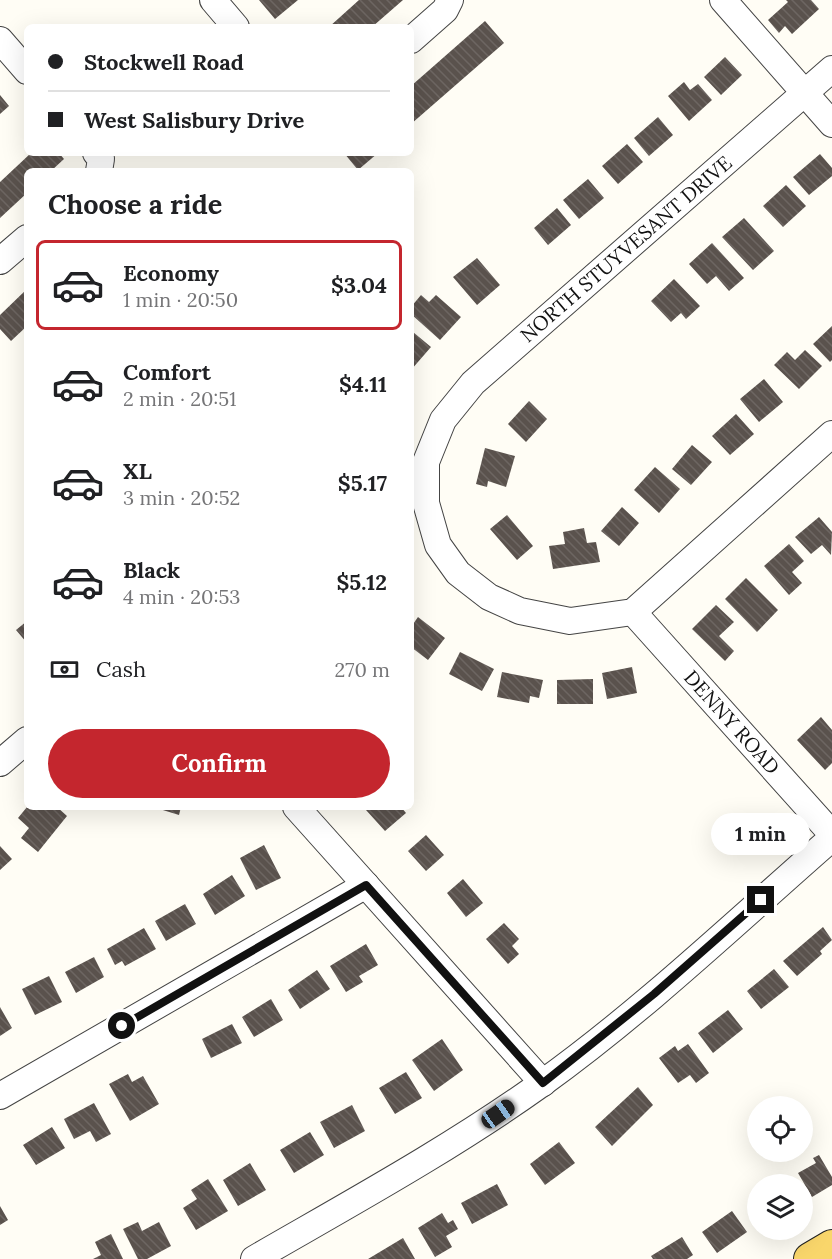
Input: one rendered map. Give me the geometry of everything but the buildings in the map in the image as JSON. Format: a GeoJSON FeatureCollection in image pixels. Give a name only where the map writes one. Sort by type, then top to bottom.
{"type":"FeatureCollection","features":[{"type":"Feature","properties":{"kind":"main road"},"geometry":{"type":"LineString","coordinates":[[810,1259],[832,1246]]}},
{"type":"Feature","properties":{"kind":"street"},"geometry":{"type":"LineString","coordinates":[[213,0],[233,24]]}},
{"type":"Feature","properties":{"kind":"street"},"geometry":{"type":"LineString","coordinates":[[414,37],[445,10],[450,0]]}},
{"type":"Feature","properties":{"kind":"street"},"geometry":{"type":"LineString","coordinates":[[723,0],[832,124]]}},
{"type":"Feature","properties":{"kind":"street"},"geometry":{"type":"LineString","coordinates":[[0,40],[24,68]]}},
{"type":"Feature","properties":{"kind":"street","name":"NORTH STUYVESANT DRIVE"},"geometry":{"type":"LineString","coordinates":[[633,612],[570,621],[520,611],[489,597],[458,573],[438,545],[426,503],[426,462],[433,440],[454,403],[473,383],[832,69]]}},
{"type":"Feature","properties":{"kind":"street"},"geometry":{"type":"LineString","coordinates":[[0,261],[24,240]]}},
{"type":"Feature","properties":{"kind":"street"},"geometry":{"type":"LineString","coordinates":[[633,612],[832,434]]}},
{"type":"Feature","properties":{"kind":"street","name":"DENNY ROAD"},"geometry":{"type":"LineString","coordinates":[[633,612],[832,836]]}},
{"type":"Feature","properties":{"kind":"street"},"geometry":{"type":"LineString","coordinates":[[0,763],[24,743]]}},
{"type":"Feature","properties":{"kind":"street"},"geometry":{"type":"LineString","coordinates":[[299,810],[543,1083]]}},
{"type":"Feature","properties":{"kind":"street"},"geometry":{"type":"LineString","coordinates":[[255,1259],[483,1125],[543,1083],[654,994],[832,836]]}},
{"type":"Feature","properties":{"kind":"street"},"geometry":{"type":"LineString","coordinates":[[0,1096],[366,885]]}},
{"type":"Feature","properties":{"kind":"route"},"geometry":{"type":"LineString","coordinates":[[122,1026],[366,885],[543,1083],[654,994],[761,900]]}}]}
